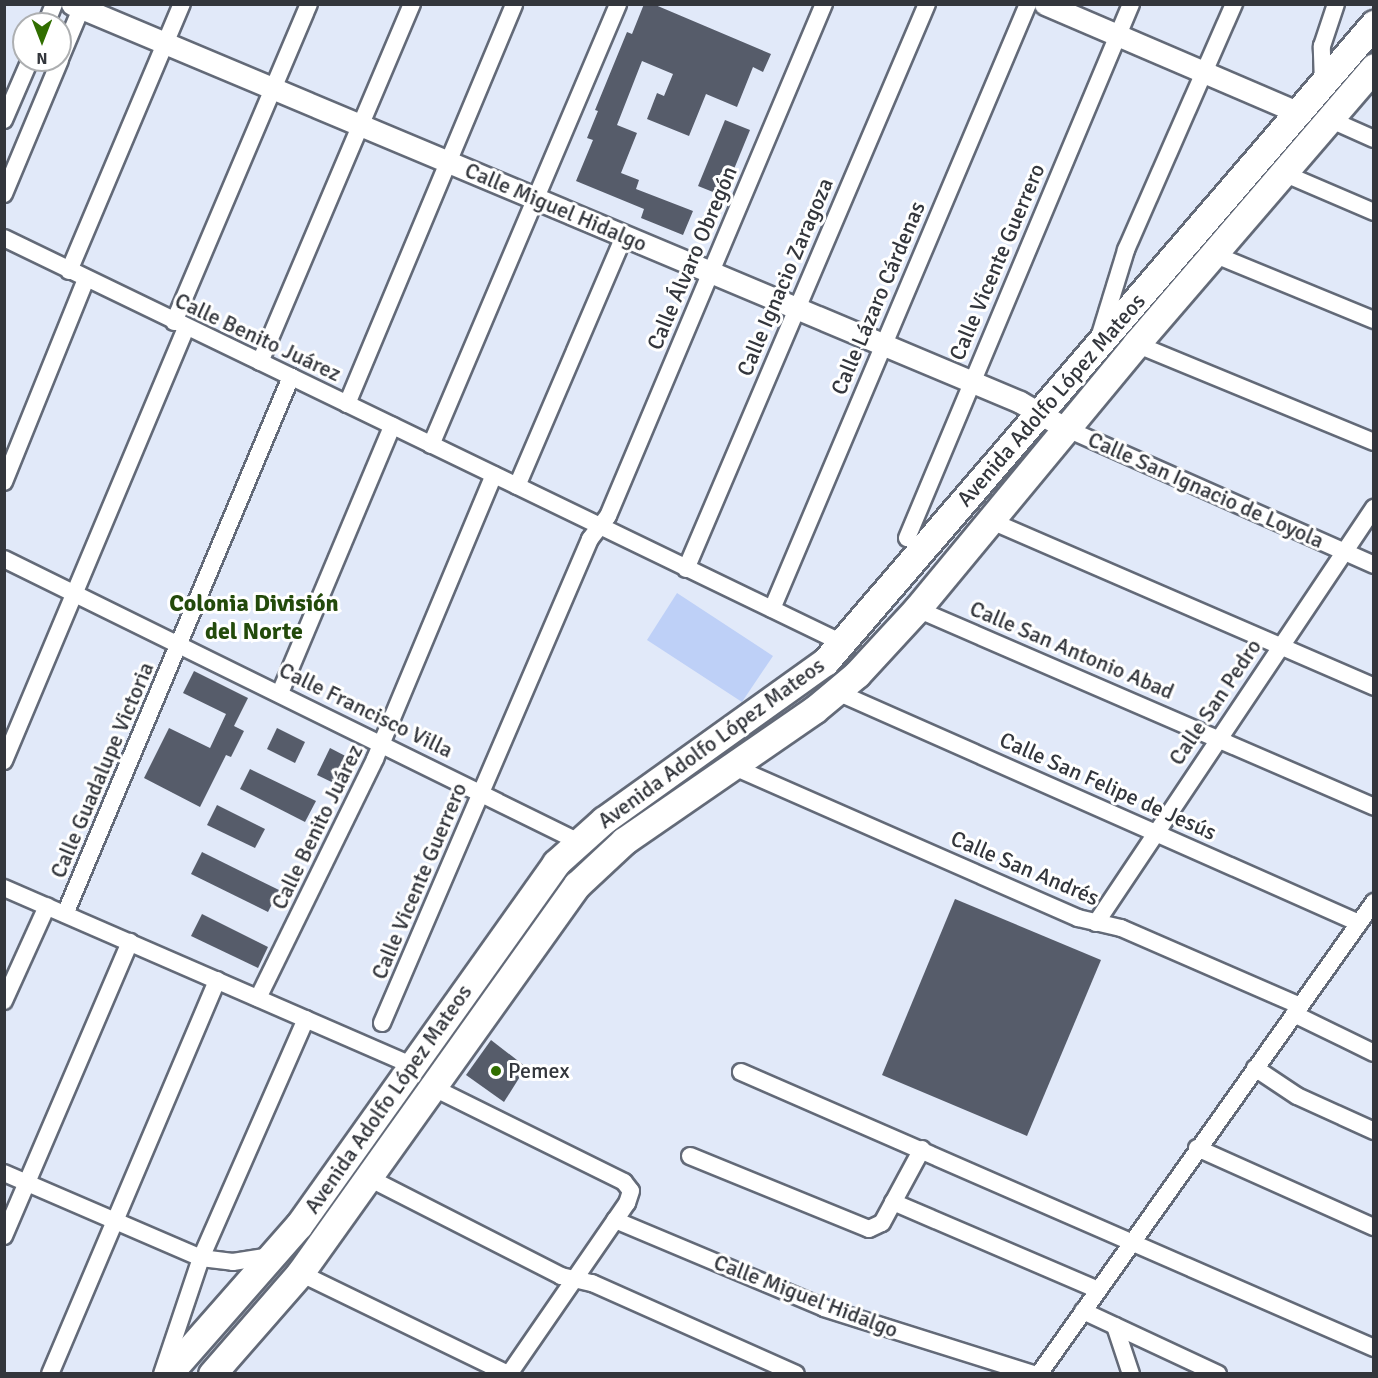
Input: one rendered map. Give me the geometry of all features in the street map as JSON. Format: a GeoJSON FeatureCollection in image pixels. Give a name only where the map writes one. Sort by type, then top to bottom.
{"type":"FeatureCollection","features":[{"type":"Feature","properties":{"kind":"main road","name":"Avenida Adolfo López Mateos"},"geometry":{"type":"LineString","coordinates":[[168,1374],[274,1254],[534,893],[577,841],[812,674],[842,644],[1374,24]]}},
{"type":"Feature","properties":{"kind":"main road","name":"Avenida Adolfo López Mateos"},"geometry":{"type":"LineString","coordinates":[[216,1371],[300,1273],[396,1144],[559,909],[596,865],[837,692],[917,609],[1065,428],[1373,68]]}},
{"type":"Feature","properties":{"kind":"main road"},"geometry":{"type":"LineString","coordinates":[[368,1126],[396,1144]]}},
{"type":"Feature","properties":{"kind":"street"},"geometry":{"type":"LineString","coordinates":[[69,271],[182,4]]}},
{"type":"Feature","properties":{"kind":"street"},"geometry":{"type":"LineString","coordinates":[[4,761],[77,595],[180,325],[309,4]]}},
{"type":"Feature","properties":{"kind":"street"},"geometry":{"type":"LineString","coordinates":[[260,362],[412,4]]}},
{"type":"Feature","properties":{"kind":"street"},"geometry":{"type":"LineString","coordinates":[[347,404],[514,4]]}},
{"type":"Feature","properties":{"kind":"street"},"geometry":{"type":"LineString","coordinates":[[431,445],[618,4]]}},
{"type":"Feature","properties":{"kind":"street","name":"Calle Álvaro Obregón"},"geometry":{"type":"LineString","coordinates":[[599,527],[608,516],[824,4]]}},
{"type":"Feature","properties":{"kind":"street","name":"Calle Ignacio Zaragoza"},"geometry":{"type":"LineString","coordinates":[[686,569],[927,4]]}},
{"type":"Feature","properties":{"kind":"street","name":"Calle Lázaro Cárdenas"},"geometry":{"type":"LineString","coordinates":[[772,609],[1028,4]]}},
{"type":"Feature","properties":{"kind":"street"},"geometry":{"type":"LineString","coordinates":[[1045,4],[1299,113]]}},
{"type":"Feature","properties":{"kind":"street","name":"Calle Vicente Guerrero"},"geometry":{"type":"LineString","coordinates":[[907,538],[970,382],[1131,4]]}},
{"type":"Feature","properties":{"kind":"street"},"geometry":{"type":"LineString","coordinates":[[1097,348],[1123,259],[1234,4]]}},
{"type":"Feature","properties":{"kind":"street"},"geometry":{"type":"LineString","coordinates":[[1323,83],[1322,46],[1336,4]]}},
{"type":"Feature","properties":{"kind":"street"},"geometry":{"type":"LineString","coordinates":[[72,24],[78,6]]}},
{"type":"Feature","properties":{"kind":"street","name":"Calle Miguel Hidalgo"},"geometry":{"type":"LineString","coordinates":[[78,6],[1040,413]]}},
{"type":"Feature","properties":{"kind":"street"},"geometry":{"type":"LineString","coordinates":[[4,120],[25,72]]}},
{"type":"Feature","properties":{"kind":"street"},"geometry":{"type":"LineString","coordinates":[[4,194],[55,72]]}},
{"type":"Feature","properties":{"kind":"street"},"geometry":{"type":"LineString","coordinates":[[1329,119],[1374,139]]}},
{"type":"Feature","properties":{"kind":"street"},"geometry":{"type":"LineString","coordinates":[[1283,173],[1374,212]]}},
{"type":"Feature","properties":{"kind":"street"},"geometry":{"type":"LineString","coordinates":[[517,486],[624,236]]}},
{"type":"Feature","properties":{"kind":"street","name":"Calle Benito Juárez"},"geometry":{"type":"LineString","coordinates":[[4,238],[842,644]]}},
{"type":"Feature","properties":{"kind":"street"},"geometry":{"type":"LineString","coordinates":[[1213,254],[1374,321]]}},
{"type":"Feature","properties":{"kind":"street"},"geometry":{"type":"LineString","coordinates":[[4,482],[86,279]]}},
{"type":"Feature","properties":{"kind":"street"},"geometry":{"type":"LineString","coordinates":[[1136,344],[1374,442]]}},
{"type":"Feature","properties":{"kind":"street","name":"Calle Guadalupe Victoria"},"geometry":{"type":"LineString","coordinates":[[66,914],[291,378]]}},
{"type":"Feature","properties":{"kind":"street","name":"Calle San Ignacio de Loyola"},"geometry":{"type":"LineString","coordinates":[[1040,413],[1065,428],[1374,565]]}},
{"type":"Feature","properties":{"kind":"street"},"geometry":{"type":"LineString","coordinates":[[280,693],[392,426]]}},
{"type":"Feature","properties":{"kind":"street","name":"Calle Benito Juárez"},"geometry":{"type":"LineString","coordinates":[[258,998],[382,744],[494,475]]}},
{"type":"Feature","properties":{"kind":"street","name":"Calle San Pedro"},"geometry":{"type":"LineString","coordinates":[[1096,923],[1155,831],[1374,508]]}},
{"type":"Feature","properties":{"kind":"street"},"geometry":{"type":"LineString","coordinates":[[989,520],[1374,687]]}},
{"type":"Feature","properties":{"kind":"street","name":"Calle Vicente Guerrero"},"geometry":{"type":"LineString","coordinates":[[382,1023],[590,539],[599,527]]}},
{"type":"Feature","properties":{"kind":"street","name":"Calle Francisco Villa"},"geometry":{"type":"LineString","coordinates":[[4,559],[482,792],[577,841]]}},
{"type":"Feature","properties":{"kind":"street","name":"Calle San Antonio Abad"},"geometry":{"type":"LineString","coordinates":[[917,609],[1374,807]]}},
{"type":"Feature","properties":{"kind":"street","name":"Calle San Felipe de Jesús"},"geometry":{"type":"LineString","coordinates":[[837,692],[1359,923]]}},
{"type":"Feature","properties":{"kind":"street","name":"Calle San Andrés"},"geometry":{"type":"LineString","coordinates":[[734,767],[1096,923],[1120,928],[1297,1010],[1374,1053]]}},
{"type":"Feature","properties":{"kind":"street"},"geometry":{"type":"LineString","coordinates":[[4,888],[412,1065]]}},
{"type":"Feature","properties":{"kind":"street"},"geometry":{"type":"LineString","coordinates":[[1039,1374],[1197,1148],[1374,902]]}},
{"type":"Feature","properties":{"kind":"street"},"geometry":{"type":"LineString","coordinates":[[4,1001],[46,906]]}},
{"type":"Feature","properties":{"kind":"street"},"geometry":{"type":"LineString","coordinates":[[4,1236],[130,942]]}},
{"type":"Feature","properties":{"kind":"street"},"geometry":{"type":"LineString","coordinates":[[50,1374],[217,980]]}},
{"type":"Feature","properties":{"kind":"street"},"geometry":{"type":"LineString","coordinates":[[162,1374],[201,1258],[306,1019]]}},
{"type":"Feature","properties":{"kind":"street"},"geometry":{"type":"LineString","coordinates":[[1255,1068],[1291,1093],[1374,1131]]}},
{"type":"Feature","properties":{"kind":"street"},"geometry":{"type":"LineString","coordinates":[[741,1072],[1374,1348]]}},
{"type":"Feature","properties":{"kind":"street"},"geometry":{"type":"LineString","coordinates":[[300,1273],[509,1374],[615,1221],[631,1191],[624,1182],[434,1088]]}},
{"type":"Feature","properties":{"kind":"street"},"geometry":{"type":"LineString","coordinates":[[1197,1148],[1374,1227]]}},
{"type":"Feature","properties":{"kind":"street"},"geometry":{"type":"LineString","coordinates":[[690,1156],[868,1229],[879,1227],[922,1149]]}},
{"type":"Feature","properties":{"kind":"street"},"geometry":{"type":"LineString","coordinates":[[4,1173],[201,1258],[233,1262],[274,1254]]}},
{"type":"Feature","properties":{"kind":"street"},"geometry":{"type":"LineString","coordinates":[[369,1178],[561,1276],[576,1279],[796,1374]]}},
{"type":"Feature","properties":{"kind":"street"},"geometry":{"type":"LineString","coordinates":[[893,1202],[1098,1290]]}},
{"type":"Feature","properties":{"kind":"street","name":"Calle Miguel Hidalgo"},"geometry":{"type":"LineString","coordinates":[[615,1221],[824,1308],[1033,1374]]}},
{"type":"Feature","properties":{"kind":"street"},"geometry":{"type":"LineString","coordinates":[[1083,1311],[1205,1372]]}},
{"type":"Feature","properties":{"kind":"street"},"geometry":{"type":"LineString","coordinates":[[1115,1326],[1131,1374]]}},
{"type":"Feature","properties":{"kind":"shaded area"},"geometry":{"type":"Polygon","coordinates":[[[677,593],[773,656],[742,702],[647,640],[677,593]]]}},
{"type":"Feature","properties":{"kind":"building"},"geometry":{"type":"Polygon","coordinates":[[[644,4],[653,4],[771,54],[763,72],[753,67],[737,107],[706,94],[689,136],[647,119],[657,93],[664,96],[673,74],[642,61],[617,125],[637,133],[621,173],[639,180],[636,189],[693,211],[683,235],[641,218],[644,209],[576,181],[593,140],[587,138],[598,111],[595,110],[627,32],[632,34],[644,4]]]}},
{"type":"Feature","properties":{"kind":"building"},"geometry":{"type":"Polygon","coordinates":[[[725,120],[750,130],[723,196],[698,186],[725,120]]]}},
{"type":"Feature","properties":{"kind":"building"},"geometry":{"type":"Polygon","coordinates":[[[194,671],[248,698],[234,726],[244,731],[231,757],[226,755],[200,807],[144,778],[169,728],[210,748],[226,714],[183,693],[194,671]]]}},
{"type":"Feature","properties":{"kind":"building"},"geometry":{"type":"Polygon","coordinates":[[[277,728],[305,742],[295,763],[267,749],[277,728]]]}},
{"type":"Feature","properties":{"kind":"building"},"geometry":{"type":"Polygon","coordinates":[[[330,748],[357,762],[344,788],[317,775],[330,748]]]}},
{"type":"Feature","properties":{"kind":"building"},"geometry":{"type":"Polygon","coordinates":[[[250,769],[316,801],[305,822],[240,789],[250,769]]]}},
{"type":"Feature","properties":{"kind":"building"},"geometry":{"type":"Polygon","coordinates":[[[217,805],[265,829],[255,848],[207,825],[217,805]]]}},
{"type":"Feature","properties":{"kind":"building"},"geometry":{"type":"Polygon","coordinates":[[[202,852],[279,890],[268,912],[191,874],[202,852]]]}},
{"type":"Feature","properties":{"kind":"building"},"geometry":{"type":"Polygon","coordinates":[[[955,899],[1101,960],[1027,1136],[882,1075],[955,899]]]}},
{"type":"Feature","properties":{"kind":"building"},"geometry":{"type":"Polygon","coordinates":[[[202,914],[268,947],[258,968],[191,936],[202,914]]]}},
{"type":"Feature","properties":{"kind":"building","name":"Pemex"},"geometry":{"type":"Polygon","coordinates":[[[491,1040],[526,1067],[504,1102],[466,1075],[491,1040]]]}},
{"type":"Feature","properties":{"kind":"place","name":"Pemex"},"geometry":{"type":"Point","coordinates":[496,1071]}},
{"type":"Feature","properties":{"kind":"district","name":"Colonia División del Norte"},"geometry":{"type":"Point","coordinates":[254,618]}}]}
